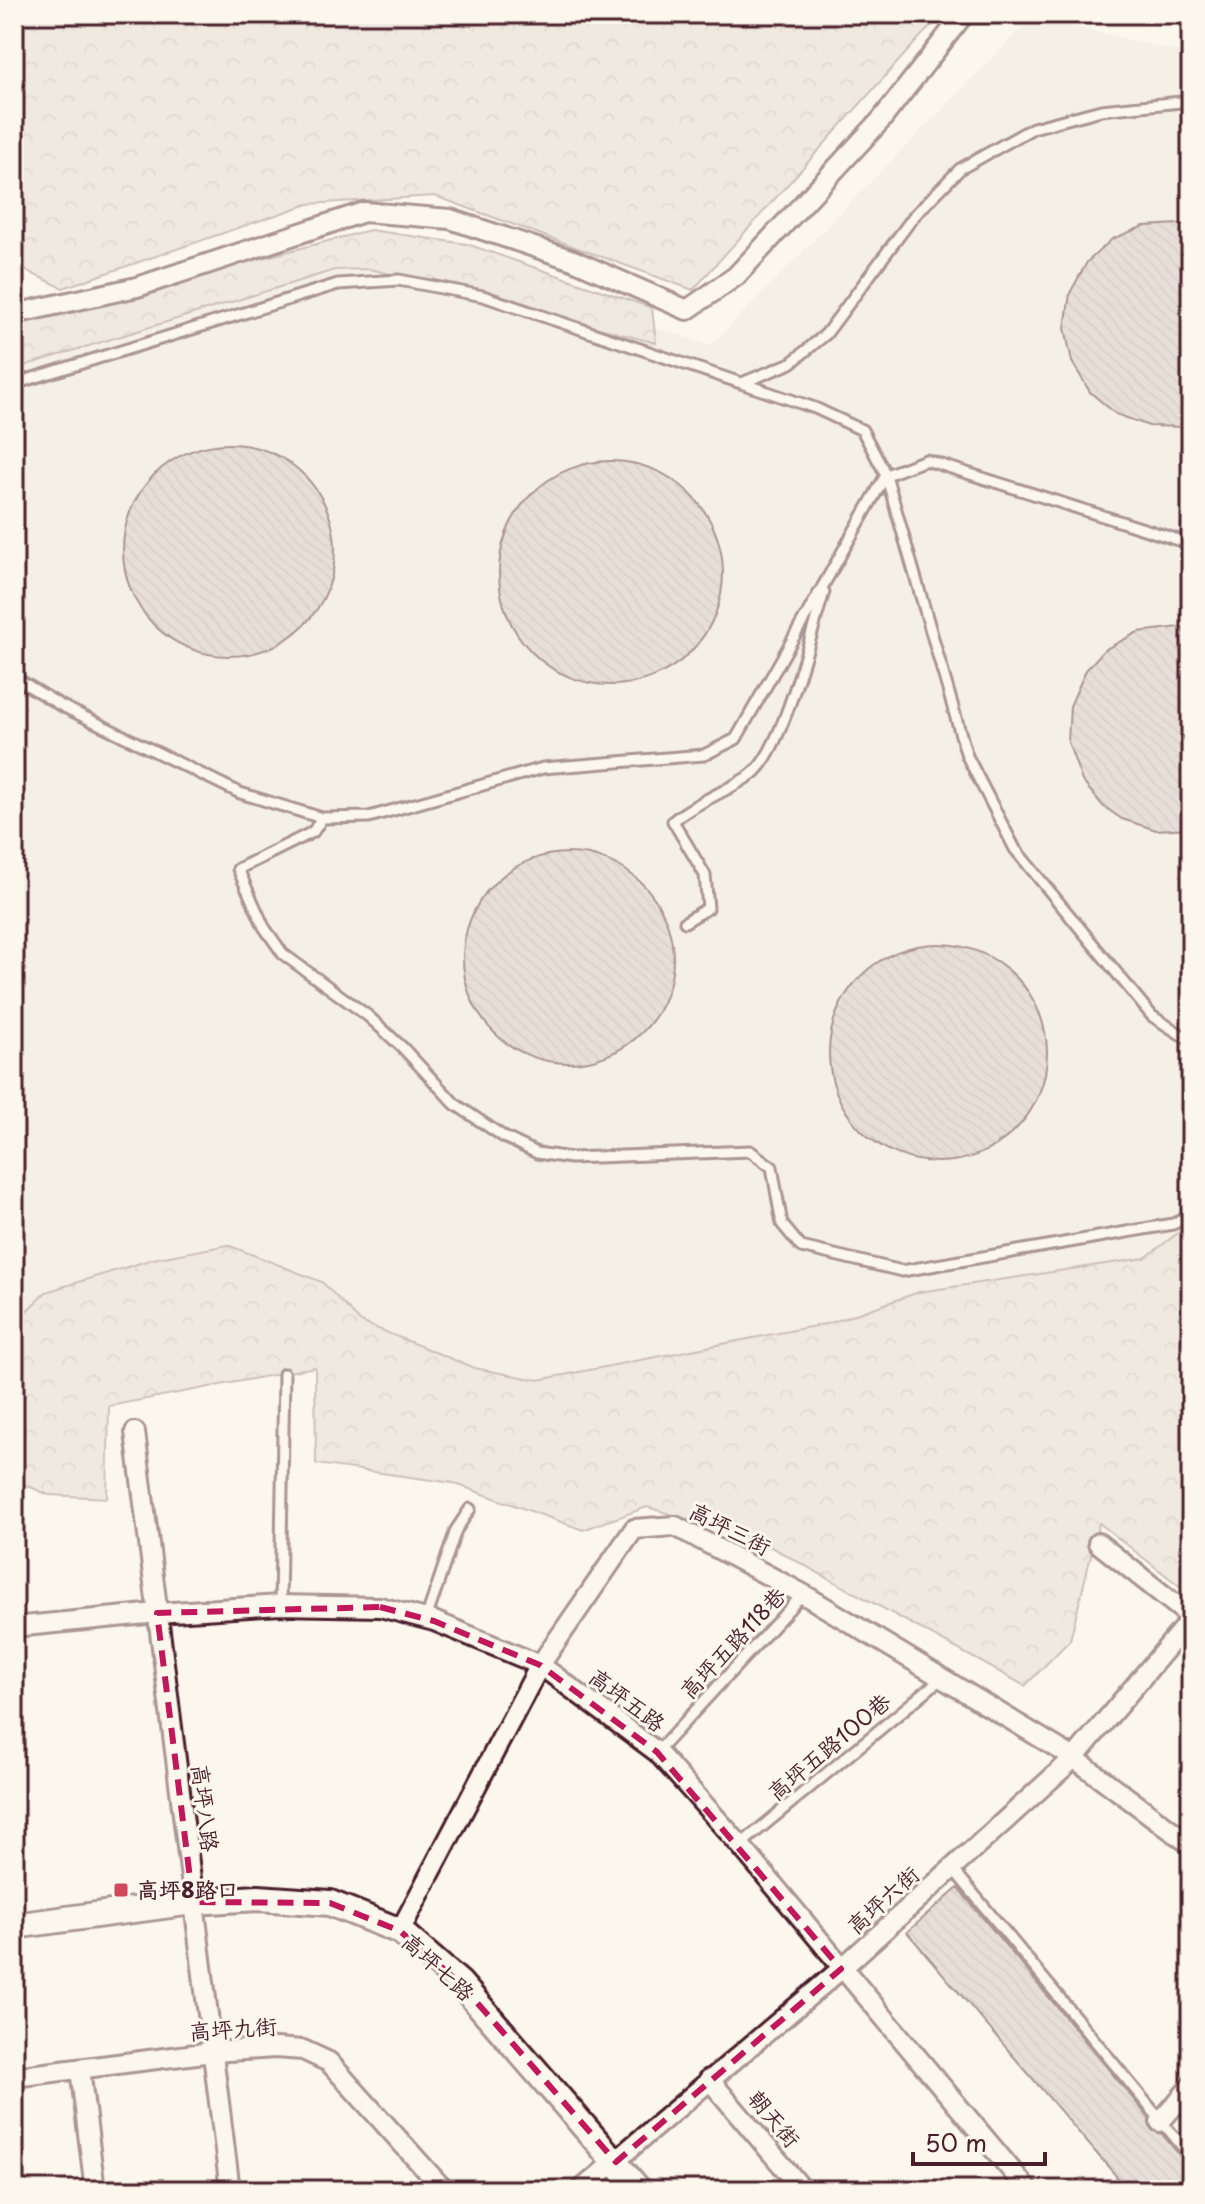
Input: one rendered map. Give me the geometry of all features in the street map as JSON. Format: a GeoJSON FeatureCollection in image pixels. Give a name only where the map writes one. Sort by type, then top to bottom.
{"type":"FeatureCollection","features":[{"type":"Feature","properties":{"kind":"street"},"geometry":{"type":"LineString","coordinates":[[14,314],[137,287],[364,212],[450,219],[573,260],[687,310],[747,265],[881,120],[964,14]]}},
{"type":"Feature","properties":{"kind":"street","name":"高坪八路"},"geometry":{"type":"LineString","coordinates":[[135,1432],[230,2190]]}},
{"type":"Feature","properties":{"kind":"street","name":"高坪三街"},"geometry":{"type":"LineString","coordinates":[[400,1931],[540,1665],[634,1529],[675,1526],[803,1594],[1074,1758],[1191,1845]]}},
{"type":"Feature","properties":{"kind":"street"},"geometry":{"type":"LineString","coordinates":[[1098,1543],[1191,1618]]}},
{"type":"Feature","properties":{"kind":"street","name":"高坪五路"},"geometry":{"type":"LineString","coordinates":[[14,1627],[280,1605],[380,1607],[426,1619],[540,1665],[657,1752],[740,1845],[1028,2190]]}},
{"type":"Feature","properties":{"kind":"street","name":"高坪六街"},"geometry":{"type":"LineString","coordinates":[[581,2190],[841,1969],[1074,1758],[1191,1618]]}},
{"type":"Feature","properties":{"kind":"street","name":"高坪七路"},"geometry":{"type":"LineString","coordinates":[[14,1926],[193,1902],[258,1898],[330,1903],[400,1931],[460,1983],[639,2190]]}},
{"type":"Feature","properties":{"kind":"street","name":"高坪九街"},"geometry":{"type":"LineString","coordinates":[[14,2077],[212,2052],[276,2048],[303,2050],[329,2062],[444,2190]]}},
{"type":"Feature","properties":{"kind":"street"},"geometry":{"type":"LineString","coordinates":[[80,2069],[95,2190]]}},
{"type":"Feature","properties":{"kind":"street","name":"朝天街"},"geometry":{"type":"LineString","coordinates":[[709,2079],[803,2190]]}},
{"type":"Feature","properties":{"kind":"street"},"geometry":{"type":"LineString","coordinates":[[1160,2122],[1191,2086]]}},
{"type":"Feature","properties":{"kind":"lane"},"geometry":{"type":"LineString","coordinates":[[742,383],[791,363],[826,334],[914,216],[960,169],[1033,128],[1101,110],[1191,101]]}},
{"type":"Feature","properties":{"kind":"lane"},"geometry":{"type":"LineString","coordinates":[[14,384],[338,284],[399,280],[483,296],[815,408],[862,430],[886,475],[967,756],[1015,849],[1152,1016],[1191,1041]]}},
{"type":"Feature","properties":{"kind":"lane"},"geometry":{"type":"LineString","coordinates":[[14,677],[60,705],[240,793],[322,818],[369,817],[543,768],[704,755],[736,739],[886,475],[926,460],[1191,544]]}},
{"type":"Feature","properties":{"kind":"lane"},"geometry":{"type":"LineString","coordinates":[[685,922],[708,908],[705,875],[673,821],[690,807],[755,773],[779,734],[830,574]]}},
{"type":"Feature","properties":{"kind":"lane"},"geometry":{"type":"LineString","coordinates":[[322,818],[313,832],[238,869],[264,927],[283,954],[368,1016],[455,1104],[504,1137],[537,1153],[571,1158],[750,1151],[772,1167],[782,1224],[801,1247],[902,1271],[1173,1224],[1191,1216]]}},
{"type":"Feature","properties":{"kind":"lane"},"geometry":{"type":"LineString","coordinates":[[280,1605],[284,1374]]}},
{"type":"Feature","properties":{"kind":"lane"},"geometry":{"type":"LineString","coordinates":[[426,1619],[456,1530],[470,1509]]}},
{"type":"Feature","properties":{"kind":"lane","name":"高坪五路118巷"},"geometry":{"type":"LineString","coordinates":[[657,1752],[803,1594]]}},
{"type":"Feature","properties":{"kind":"lane","name":"高坪五路100巷"},"geometry":{"type":"LineString","coordinates":[[740,1845],[942,1678]]}},
{"type":"Feature","properties":{"kind":"lane"},"geometry":{"type":"LineString","coordinates":[[953,1869],[1191,2157]]}},
{"type":"Feature","properties":{"kind":"highlighted area"},"geometry":{"type":"Polygon","coordinates":[[[380,1607],[434,1621],[540,1665],[657,1752],[841,1969],[616,2162],[460,1983],[400,1931],[330,1903],[193,1902],[157,1613],[380,1607]]]}},
{"type":"Feature","properties":{"kind":"shaded area"},"geometry":{"type":"Polygon","coordinates":[[[1033,16],[1191,55],[1191,1322],[506,1411],[338,1352],[14,1362],[14,341],[377,242],[711,345],[1033,16]]]}},
{"type":"Feature","properties":{"kind":"green space"},"geometry":{"type":"Polygon","coordinates":[[[14,14],[944,14],[693,290],[435,196],[308,204],[63,288],[18,267],[14,236],[14,14]]]}},
{"type":"Feature","properties":{"kind":"green space"},"geometry":{"type":"Polygon","coordinates":[[[370,230],[467,244],[652,308],[656,343],[370,269],[335,270],[14,369],[14,323],[370,230]]]}},
{"type":"Feature","properties":{"kind":"green space"},"geometry":{"type":"Polygon","coordinates":[[[1191,1223],[1191,1595],[1099,1523],[1070,1640],[1025,1686],[760,1541],[647,1507],[583,1530],[453,1483],[316,1464],[315,1367],[109,1406],[107,1498],[49,1495],[14,1480],[14,1323],[46,1292],[153,1259],[228,1245],[322,1282],[361,1322],[474,1368],[538,1380],[830,1323],[919,1292],[1145,1258],[1191,1223]]]}},
{"type":"Feature","properties":{"kind":"building"},"geometry":{"type":"Polygon","coordinates":[[[1179,224],[1191,227],[1191,424],[1183,427],[1149,426],[1116,414],[1090,392],[1072,362],[1065,328],[1070,293],[1087,262],[1112,239],[1144,226],[1179,224]]]}},
{"type":"Feature","properties":{"kind":"building"},"geometry":{"type":"Polygon","coordinates":[[[229,444],[270,452],[304,475],[327,509],[335,550],[327,591],[304,625],[270,648],[229,656],[188,648],[154,625],[131,591],[123,550],[131,509],[154,475],[188,452],[229,444]]]}},
{"type":"Feature","properties":{"kind":"building"},"geometry":{"type":"Polygon","coordinates":[[[611,461],[654,469],[690,494],[715,530],[723,573],[715,616],[690,652],[654,677],[611,685],[568,677],[532,652],[507,616],[499,573],[507,530],[532,494],[568,469],[611,461]]]}},
{"type":"Feature","properties":{"kind":"building"},"geometry":{"type":"Polygon","coordinates":[[[1180,627],[1191,630],[1191,828],[1156,830],[1122,819],[1103,806],[1082,781],[1068,742],[1070,706],[1086,670],[1104,650],[1138,632],[1180,627]]]}},
{"type":"Feature","properties":{"kind":"building"},"geometry":{"type":"Polygon","coordinates":[[[568,853],[608,861],[642,884],[665,918],[673,958],[665,998],[642,1032],[608,1055],[568,1063],[528,1055],[494,1032],[471,998],[463,958],[471,918],[494,884],[528,861],[568,853]]]}},
{"type":"Feature","properties":{"kind":"building"},"geometry":{"type":"Polygon","coordinates":[[[938,944],[980,952],[1015,976],[1039,1011],[1047,1053],[1039,1095],[1015,1130],[980,1154],[938,1162],[896,1154],[861,1130],[837,1095],[829,1053],[837,1011],[861,976],[896,952],[938,944]]]}},
{"type":"Feature","properties":{"kind":"building"},"geometry":{"type":"Polygon","coordinates":[[[958,1888],[1149,2118],[1152,2130],[1162,2134],[1185,2162],[1191,2164],[1191,2190],[1128,2190],[907,1932],[958,1888]]]}},
{"type":"Feature","properties":{"kind":"place","name":"高坪8路口"},"geometry":{"type":"Point","coordinates":[121,1890]}}]}
